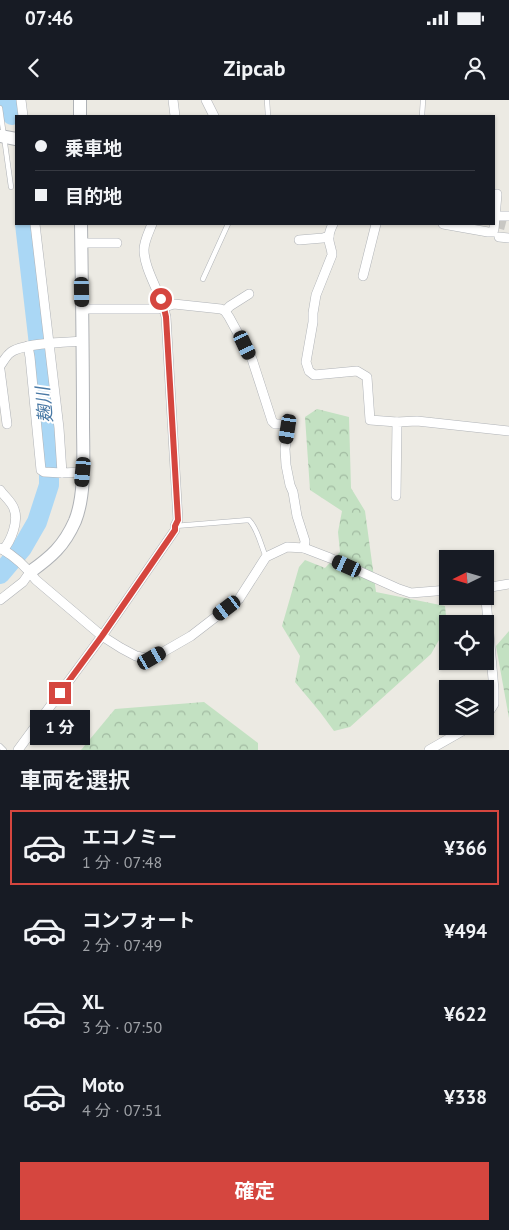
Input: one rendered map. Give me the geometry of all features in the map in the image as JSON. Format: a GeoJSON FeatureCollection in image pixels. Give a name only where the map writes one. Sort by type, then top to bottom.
{"type":"FeatureCollection","features":[{"type":"Feature","properties":{"kind":"street"},"geometry":{"type":"LineString","coordinates":[[21,100],[23,115]]}},
{"type":"Feature","properties":{"kind":"street"},"geometry":{"type":"LineString","coordinates":[[80,100],[80,115]]}},
{"type":"Feature","properties":{"kind":"street"},"geometry":{"type":"LineString","coordinates":[[173,100],[175,115]]}},
{"type":"Feature","properties":{"kind":"street"},"geometry":{"type":"LineString","coordinates":[[206,100],[214,115]]}},
{"type":"Feature","properties":{"kind":"street"},"geometry":{"type":"LineString","coordinates":[[497,194],[495,216],[509,216]]}},
{"type":"Feature","properties":{"kind":"street"},"geometry":{"type":"LineString","coordinates":[[35,225],[59,428],[59,473]]}},
{"type":"Feature","properties":{"kind":"street"},"geometry":{"type":"LineString","coordinates":[[0,600],[22,582],[30,572],[56,552],[75,520],[80,499],[83,472],[81,225]]}},
{"type":"Feature","properties":{"kind":"street"},"geometry":{"type":"LineString","coordinates":[[18,750],[102,636],[175,530],[178,520],[164,308],[146,262],[144,250],[152,225]]}},
{"type":"Feature","properties":{"kind":"street"},"geometry":{"type":"LineString","coordinates":[[333,225],[329,236],[332,255],[316,295],[313,313],[314,322],[306,362],[309,371],[314,375],[357,371],[367,377],[370,420],[416,421],[509,431]]}},
{"type":"Feature","properties":{"kind":"street"},"geometry":{"type":"LineString","coordinates":[[364,276],[376,225]]}},
{"type":"Feature","properties":{"kind":"street"},"geometry":{"type":"LineString","coordinates":[[449,225],[493,232],[494,225]]}},
{"type":"Feature","properties":{"kind":"street"},"geometry":{"type":"LineString","coordinates":[[300,240],[329,236]]}},
{"type":"Feature","properties":{"kind":"street"},"geometry":{"type":"LineString","coordinates":[[499,237],[509,238]]}},
{"type":"Feature","properties":{"kind":"street"},"geometry":{"type":"LineString","coordinates":[[81,243],[117,243]]}},
{"type":"Feature","properties":{"kind":"street"},"geometry":{"type":"LineString","coordinates":[[225,311],[249,294]]}},
{"type":"Feature","properties":{"kind":"street"},"geometry":{"type":"LineString","coordinates":[[83,309],[158,309],[174,304],[216,307],[225,311],[252,359],[272,421],[275,424],[287,424],[286,465],[297,516],[305,541],[304,548]]}},
{"type":"Feature","properties":{"kind":"street"},"geometry":{"type":"LineString","coordinates":[[0,366],[10,353],[17,349],[83,341]]}},
{"type":"Feature","properties":{"kind":"street"},"geometry":{"type":"LineString","coordinates":[[30,346],[42,470],[44,472],[59,473],[83,472]]}},
{"type":"Feature","properties":{"kind":"street"},"geometry":{"type":"LineString","coordinates":[[0,370],[7,424]]}},
{"type":"Feature","properties":{"kind":"street"},"geometry":{"type":"LineString","coordinates":[[396,496],[397,422]]}},
{"type":"Feature","properties":{"kind":"street"},"geometry":{"type":"LineString","coordinates":[[0,490],[14,508],[16,517],[9,544],[2,551],[19,562],[36,580],[102,636],[136,656],[152,658],[191,636],[239,599],[266,558],[287,547],[304,548],[399,590],[411,593],[439,591]]}},
{"type":"Feature","properties":{"kind":"street"},"geometry":{"type":"LineString","coordinates":[[494,586],[509,584]]}},
{"type":"Feature","properties":{"kind":"street"},"geometry":{"type":"LineString","coordinates":[[486,605],[493,680]]}},
{"type":"Feature","properties":{"kind":"street"},"geometry":{"type":"LineString","coordinates":[[429,750],[455,735]]}},
{"type":"Feature","properties":{"kind":"lane"},"geometry":{"type":"LineString","coordinates":[[267,100],[268,115]]}},
{"type":"Feature","properties":{"kind":"lane"},"geometry":{"type":"LineString","coordinates":[[422,115],[423,100]]}},
{"type":"Feature","properties":{"kind":"lane"},"geometry":{"type":"LineString","coordinates":[[0,108],[7,137],[11,187]]}},
{"type":"Feature","properties":{"kind":"lane"},"geometry":{"type":"LineString","coordinates":[[203,279],[228,225]]}},
{"type":"Feature","properties":{"kind":"lane"},"geometry":{"type":"LineString","coordinates":[[175,526],[249,520],[255,528],[266,558]]}},
{"type":"Feature","properties":{"kind":"lane"},"geometry":{"type":"LineString","coordinates":[[0,746],[4,750]]}},
{"type":"Feature","properties":{"kind":"green space"},"geometry":{"type":"Polygon","coordinates":[[[317,409],[349,417],[351,488],[365,511],[376,592],[445,606],[446,615],[439,615],[439,640],[431,654],[350,727],[334,731],[295,682],[300,656],[282,626],[299,567],[305,560],[325,568],[340,552],[338,532],[342,511],[310,490],[305,417],[317,409]]]}},
{"type":"Feature","properties":{"kind":"green space"},"geometry":{"type":"Polygon","coordinates":[[[509,631],[509,718],[496,646],[509,631]]]}},
{"type":"Feature","properties":{"kind":"green space"},"geometry":{"type":"Polygon","coordinates":[[[204,702],[258,743],[258,750],[81,750],[115,709],[204,702]]]}},
{"type":"Feature","properties":{"kind":"waterway","name":"麹川"},"geometry":{"type":"LineString","coordinates":[[9,100],[12,115]]}},
{"type":"Feature","properties":{"kind":"waterway","name":"麹川"},"geometry":{"type":"LineString","coordinates":[[0,574],[22,548],[37,522],[49,485],[49,449],[25,225]]}},
{"type":"Feature","properties":{"kind":"tunnel"},"geometry":{"type":"LineString","coordinates":[[495,221],[509,225]]}},
{"type":"Feature","properties":{"kind":"route"},"geometry":{"type":"LineString","coordinates":[[60,693],[175,530],[178,520],[166,317],[161,299]]}}]}
